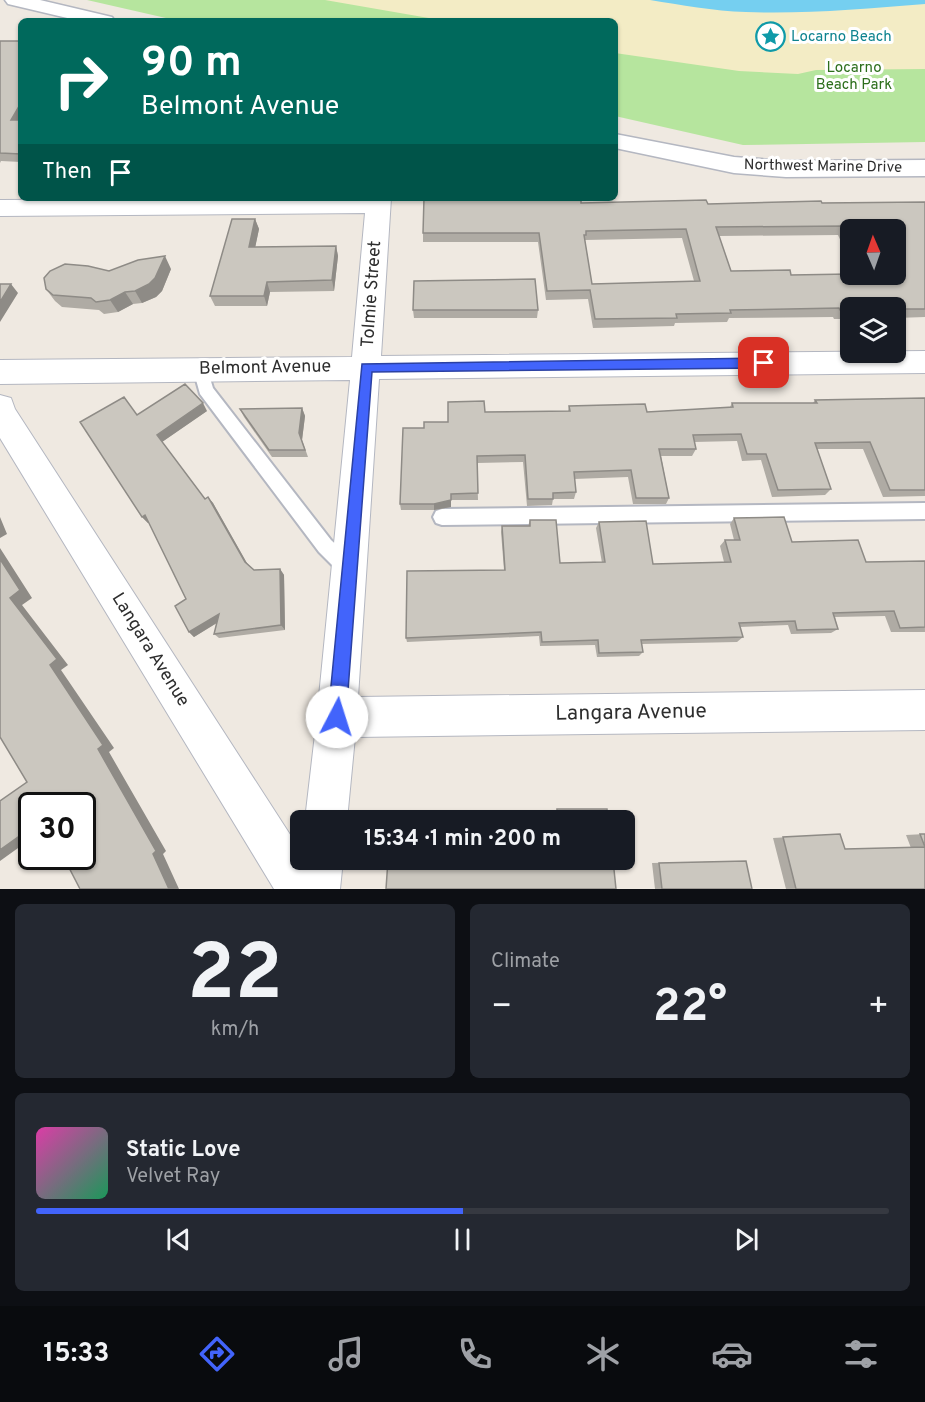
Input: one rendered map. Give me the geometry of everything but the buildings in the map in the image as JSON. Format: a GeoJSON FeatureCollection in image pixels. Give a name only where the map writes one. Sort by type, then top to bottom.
{"type":"FeatureCollection","features":[{"type":"Feature","properties":{"kind":"street"},"geometry":{"type":"LineString","coordinates":[[15,0],[92,18]]}},
{"type":"Feature","properties":{"kind":"street","name":"Northwest Marine Drive"},"geometry":{"type":"LineString","coordinates":[[618,142],[707,161],[742,166],[786,169],[925,168]]}},
{"type":"Feature","properties":{"kind":"street"},"geometry":{"type":"LineString","coordinates":[[0,208],[379,201]]}},
{"type":"Feature","properties":{"kind":"street","name":"Tolmie Street"},"geometry":{"type":"LineString","coordinates":[[327,810],[337,717],[379,201]]}},
{"type":"Feature","properties":{"kind":"street","name":"Belmont Avenue"},"geometry":{"type":"LineString","coordinates":[[2,385],[201,369],[925,362]]}},
{"type":"Feature","properties":{"kind":"street","name":"Langara Avenue"},"geometry":{"type":"LineString","coordinates":[[2,385],[7,421],[291,876],[306,889]]}},
{"type":"Feature","properties":{"kind":"street","name":"Langara Avenue"},"geometry":{"type":"LineString","coordinates":[[337,717],[925,710]]}},
{"type":"Feature","properties":{"kind":"street"},"geometry":{"type":"LineString","coordinates":[[318,889],[320,870]]}},
{"type":"Feature","properties":{"kind":"lane"},"geometry":{"type":"LineString","coordinates":[[201,369],[206,390],[325,546],[349,570]]}},
{"type":"Feature","properties":{"kind":"lane"},"geometry":{"type":"LineString","coordinates":[[442,517],[925,511]]}},
{"type":"Feature","properties":{"kind":"green space","name":"Locarno Beach Park"},"geometry":{"type":"Polygon","coordinates":[[[87,0],[650,0],[925,4],[925,142],[743,145],[618,117],[618,18],[166,18],[87,0]]]}},
{"type":"Feature","properties":{"kind":"sand","name":"Locarno Beach"},"geometry":{"type":"Polygon","coordinates":[[[325,0],[925,0],[925,69],[816,70],[798,74],[739,71],[618,53],[618,18],[429,18],[325,0]]]}},
{"type":"Feature","properties":{"kind":"water"},"geometry":{"type":"Polygon","coordinates":[[[650,0],[925,0],[925,4],[835,11],[746,12],[697,8],[650,0]]]}},
{"type":"Feature","properties":{"kind":"place","name":"Locarno Beach"},"geometry":{"type":"Point","coordinates":[770,37]}},
{"type":"Feature","properties":{"kind":"route"},"geometry":{"type":"LineString","coordinates":[[337,717],[366,367],[764,363]]}}]}
